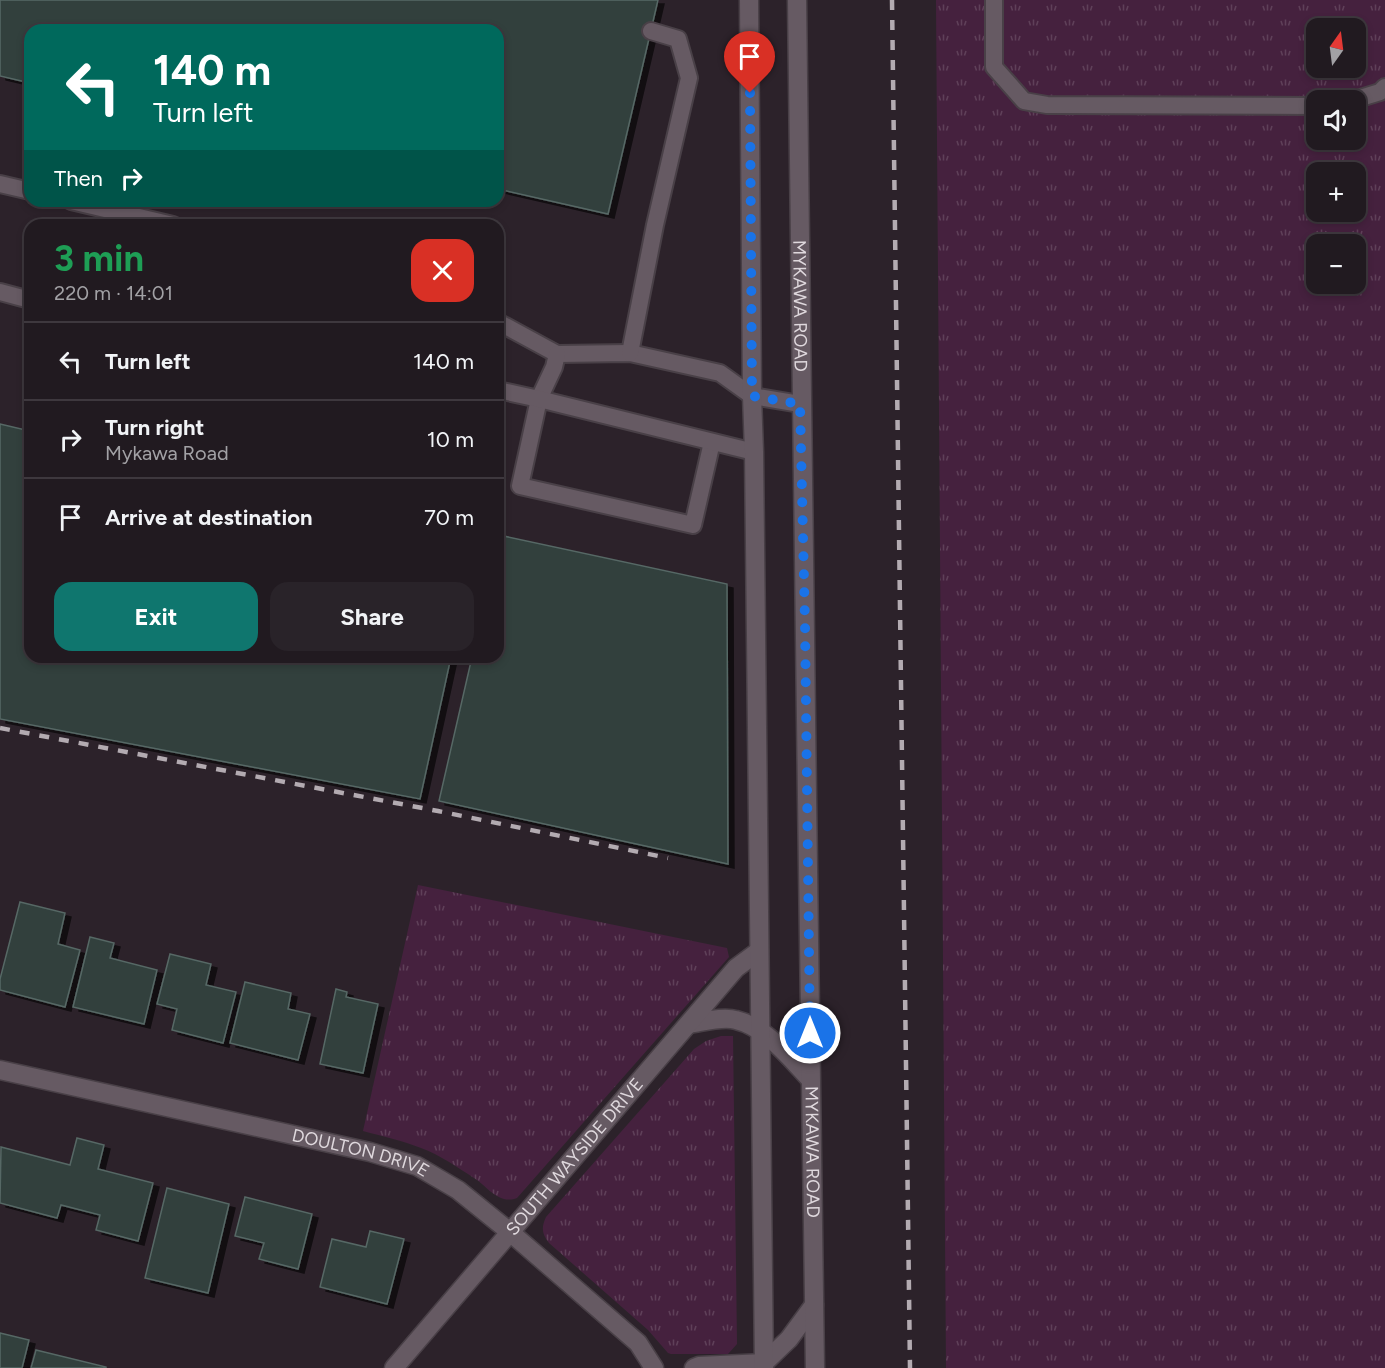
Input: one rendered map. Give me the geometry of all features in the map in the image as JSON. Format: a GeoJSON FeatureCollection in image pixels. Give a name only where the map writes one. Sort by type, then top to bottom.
{"type":"FeatureCollection","features":[{"type":"Feature","properties":{"kind":"main road"},"geometry":{"type":"LineString","coordinates":[[749,0],[764,1366]]}},
{"type":"Feature","properties":{"kind":"main road","name":"MYKAWA ROAD"},"geometry":{"type":"LineString","coordinates":[[797,0],[800,404],[815,1368]]}},
{"type":"Feature","properties":{"kind":"main road","name":"SOUTH WAYSIDE DRIVE"},"geometry":{"type":"LineString","coordinates":[[394,1368],[736,968],[759,951]]}},
{"type":"Feature","properties":{"kind":"main road"},"geometry":{"type":"LineString","coordinates":[[689,1024],[736,1019],[760,1031],[810,1079]]}},
{"type":"Feature","properties":{"kind":"main road","name":"DOULTON DRIVE"},"geometry":{"type":"LineString","coordinates":[[0,1070],[370,1152],[417,1166],[458,1190],[510,1232],[638,1343],[654,1368]]}},
{"type":"Feature","properties":{"kind":"main road"},"geometry":{"type":"LineString","coordinates":[[694,1368],[699,1366],[764,1366],[789,1339],[814,1305]]}},
{"type":"Feature","properties":{"kind":"lane"},"geometry":{"type":"LineString","coordinates":[[993,0],[994,67],[1024,101],[1047,105],[1306,106]]}},
{"type":"Feature","properties":{"kind":"lane"},"geometry":{"type":"LineString","coordinates":[[630,353],[689,78],[678,39],[651,31]]}},
{"type":"Feature","properties":{"kind":"lane"},"geometry":{"type":"LineString","coordinates":[[1366,96],[1380,92],[1385,87]]}},
{"type":"Feature","properties":{"kind":"lane"},"geometry":{"type":"LineString","coordinates":[[0,184],[24,190]]}},
{"type":"Feature","properties":{"kind":"lane"},"geometry":{"type":"LineString","coordinates":[[96,207],[148,219]]}},
{"type":"Feature","properties":{"kind":"lane"},"geometry":{"type":"LineString","coordinates":[[0,292],[24,298]]}},
{"type":"Feature","properties":{"kind":"lane"},"geometry":{"type":"LineString","coordinates":[[504,325],[557,354],[630,353],[720,373],[752,396],[800,404]]}},
{"type":"Feature","properties":{"kind":"lane"},"geometry":{"type":"LineString","coordinates":[[557,354],[554,367],[539,399],[520,486],[693,525],[712,442]]}},
{"type":"Feature","properties":{"kind":"lane"},"geometry":{"type":"LineString","coordinates":[[504,391],[754,452]]}},
{"type":"Feature","properties":{"kind":"green space"},"geometry":{"type":"Polygon","coordinates":[[[936,0],[1385,0],[1385,1368],[946,1368],[936,0]]]}},
{"type":"Feature","properties":{"kind":"green space"},"geometry":{"type":"Polygon","coordinates":[[[418,885],[727,948],[729,957],[517,1198],[511,1200],[499,1197],[474,1178],[428,1151],[363,1131],[418,885]]]}},
{"type":"Feature","properties":{"kind":"green space"},"geometry":{"type":"Polygon","coordinates":[[[721,1036],[733,1036],[737,1344],[728,1354],[671,1354],[648,1330],[549,1243],[544,1234],[543,1224],[546,1217],[694,1049],[706,1041],[721,1036]]]}},
{"type":"Feature","properties":{"kind":"building"},"geometry":{"type":"Polygon","coordinates":[[[0,0],[658,0],[608,214],[504,190],[504,24],[24,24],[24,82],[0,76],[0,0]]]}},
{"type":"Feature","properties":{"kind":"building"},"geometry":{"type":"Polygon","coordinates":[[[0,424],[24,430],[24,663],[450,663],[420,799],[0,719],[0,424]]]}},
{"type":"Feature","properties":{"kind":"building"},"geometry":{"type":"Polygon","coordinates":[[[504,536],[727,584],[728,864],[439,801],[471,663],[504,663],[504,536]]]}},
{"type":"Feature","properties":{"kind":"building"},"geometry":{"type":"Polygon","coordinates":[[[20,902],[65,913],[58,944],[80,950],[65,1007],[0,990],[0,979],[20,902]]]}},
{"type":"Feature","properties":{"kind":"building"},"geometry":{"type":"Polygon","coordinates":[[[90,937],[114,943],[110,958],[157,970],[144,1024],[73,1007],[90,937]]]}},
{"type":"Feature","properties":{"kind":"building"},"geometry":{"type":"Polygon","coordinates":[[[170,954],[211,964],[206,985],[236,992],[223,1043],[172,1030],[177,1009],[157,1004],[170,954]]]}},
{"type":"Feature","properties":{"kind":"building"},"geometry":{"type":"Polygon","coordinates":[[[245,982],[291,993],[288,1009],[310,1014],[298,1060],[230,1043],[245,982]]]}},
{"type":"Feature","properties":{"kind":"building"},"geometry":{"type":"Polygon","coordinates":[[[336,989],[347,992],[346,997],[378,1004],[363,1073],[320,1064],[336,989]]]}},
{"type":"Feature","properties":{"kind":"building"},"geometry":{"type":"Polygon","coordinates":[[[77,1138],[104,1145],[98,1169],[153,1183],[138,1241],[96,1230],[100,1215],[61,1205],[57,1218],[0,1203],[1,1147],[70,1165],[77,1138]]]}},
{"type":"Feature","properties":{"kind":"building"},"geometry":{"type":"Polygon","coordinates":[[[167,1188],[229,1204],[208,1293],[145,1278],[167,1188]]]}},
{"type":"Feature","properties":{"kind":"building"},"geometry":{"type":"Polygon","coordinates":[[[245,1197],[312,1214],[298,1269],[259,1259],[264,1243],[235,1236],[245,1197]]]}},
{"type":"Feature","properties":{"kind":"building"},"geometry":{"type":"Polygon","coordinates":[[[370,1231],[404,1239],[387,1304],[320,1287],[332,1239],[366,1247],[370,1231]]]}},
{"type":"Feature","properties":{"kind":"building"},"geometry":{"type":"Polygon","coordinates":[[[0,1333],[29,1340],[22,1368],[0,1368],[0,1333]]]}},
{"type":"Feature","properties":{"kind":"building"},"geometry":{"type":"Polygon","coordinates":[[[36,1350],[106,1367],[106,1368],[31,1368],[36,1350]]]}},
{"type":"Feature","properties":{"kind":"railway"},"geometry":{"type":"LineString","coordinates":[[892,0],[910,1368]]}},
{"type":"Feature","properties":{"kind":"railway"},"geometry":{"type":"LineString","coordinates":[[0,728],[438,811],[668,858]]}},
{"type":"Feature","properties":{"kind":"route"},"geometry":{"type":"LineString","coordinates":[[750,93],[752,396],[800,404],[810,1033]]}}]}
